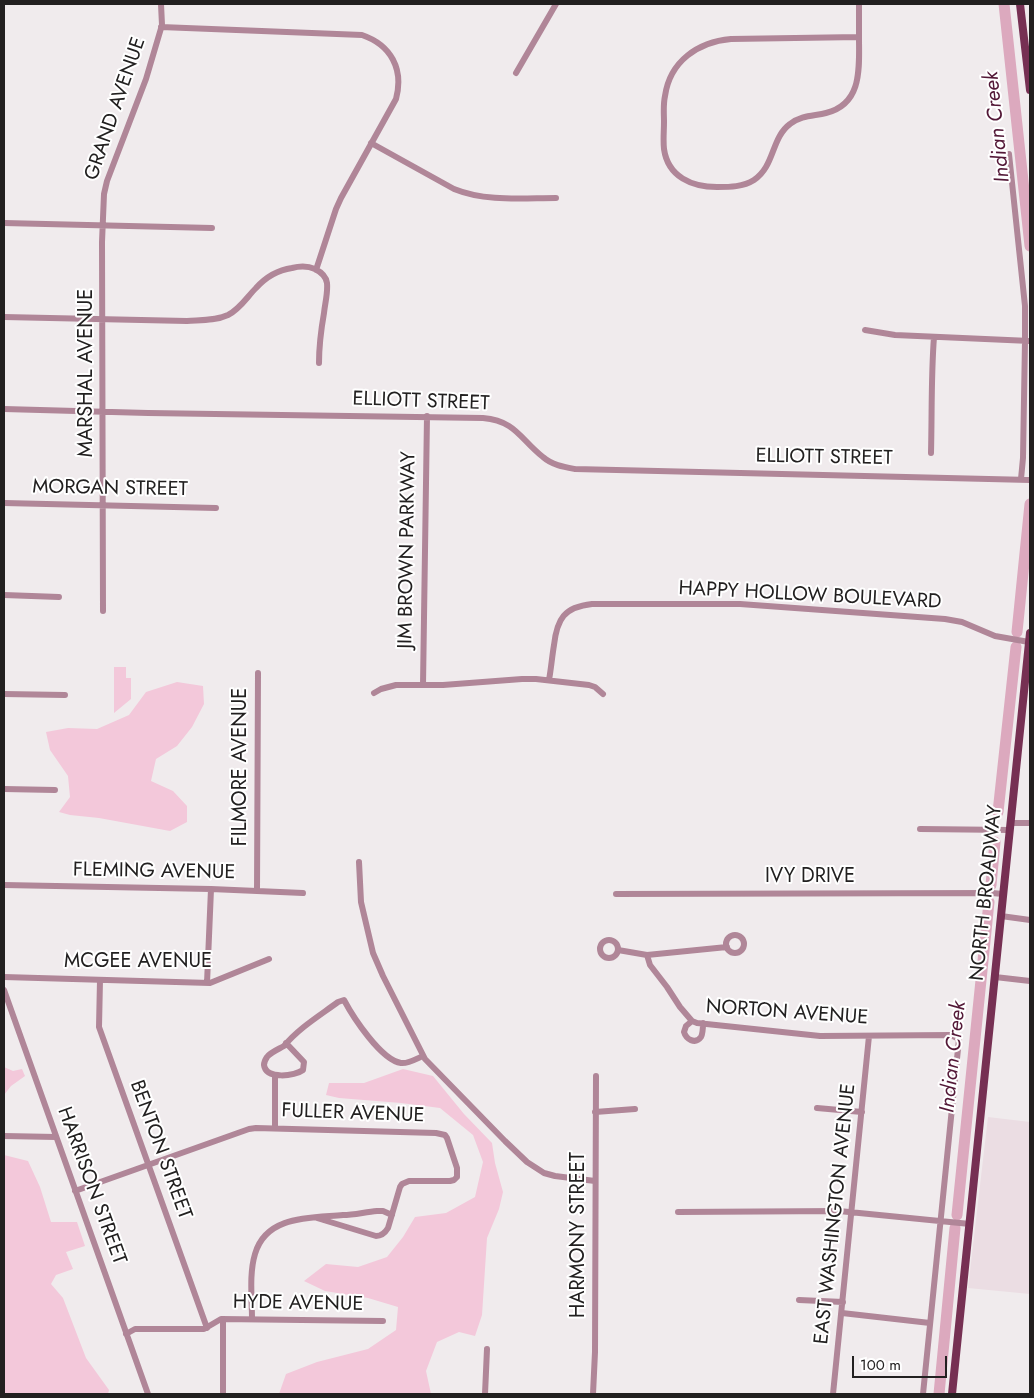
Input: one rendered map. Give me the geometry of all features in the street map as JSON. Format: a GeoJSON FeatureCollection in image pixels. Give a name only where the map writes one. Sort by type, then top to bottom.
{"type":"FeatureCollection","features":[{"type":"Feature","properties":{"kind":"main road"},"geometry":{"type":"LineString","coordinates":[[1020,4],[1029,64],[1030,90]]}},
{"type":"Feature","properties":{"kind":"main road","name":"NORTH BROADWAY"},"geometry":{"type":"LineString","coordinates":[[952,1394],[1030,638]]}},
{"type":"Feature","properties":{"kind":"street","name":"GRAND AVENUE"},"geometry":{"type":"LineString","coordinates":[[103,226],[104,194],[107,181],[141,93],[161,26],[161,4]]}},
{"type":"Feature","properties":{"kind":"street"},"geometry":{"type":"LineString","coordinates":[[516,73],[556,4]]}},
{"type":"Feature","properties":{"kind":"street"},"geometry":{"type":"LineString","coordinates":[[859,4],[859,38],[859,70],[858,83],[846,102],[835,110],[804,117],[789,125],[779,136],[768,166],[754,180],[746,184],[735,186],[701,186],[685,180],[674,171],[666,157],[664,148],[665,95],[667,84],[676,68],[690,53],[710,42],[731,39],[859,38]]}},
{"type":"Feature","properties":{"kind":"street"},"geometry":{"type":"LineString","coordinates":[[161,26],[362,35],[371,38],[384,47],[390,55],[397,67],[399,81],[396,99],[336,209],[316,270]]}},
{"type":"Feature","properties":{"kind":"street"},"geometry":{"type":"LineString","coordinates":[[371,144],[454,190],[463,193],[483,197],[556,198]]}},
{"type":"Feature","properties":{"kind":"street"},"geometry":{"type":"LineString","coordinates":[[1009,154],[1028,341],[1021,479]]}},
{"type":"Feature","properties":{"kind":"street"},"geometry":{"type":"LineString","coordinates":[[4,223],[212,228]]}},
{"type":"Feature","properties":{"kind":"street","name":"MARSHAL AVENUE"},"geometry":{"type":"LineString","coordinates":[[103,226],[103,611]]}},
{"type":"Feature","properties":{"kind":"street"},"geometry":{"type":"LineString","coordinates":[[4,317],[200,320],[219,318],[233,312],[266,278],[286,269],[303,266],[316,270],[327,280],[319,363]]}},
{"type":"Feature","properties":{"kind":"street"},"geometry":{"type":"LineString","coordinates":[[865,330],[890,335],[1028,341]]}},
{"type":"Feature","properties":{"kind":"street"},"geometry":{"type":"LineString","coordinates":[[931,453],[931,380],[934,337]]}},
{"type":"Feature","properties":{"kind":"street","name":"ELLIOTT STREET"},"geometry":{"type":"LineString","coordinates":[[4,409],[483,418],[500,421],[516,430],[534,450],[548,461],[575,469],[1030,480]]}},
{"type":"Feature","properties":{"kind":"street","name":"JIM BROWN PARKWAY"},"geometry":{"type":"LineString","coordinates":[[423,685],[427,416]]}},
{"type":"Feature","properties":{"kind":"street","name":"MORGAN STREET"},"geometry":{"type":"LineString","coordinates":[[4,503],[216,508]]}},
{"type":"Feature","properties":{"kind":"street"},"geometry":{"type":"LineString","coordinates":[[4,595],[60,596]]}},
{"type":"Feature","properties":{"kind":"street","name":"HAPPY HOLLOW BOULEVARD"},"geometry":{"type":"LineString","coordinates":[[550,680],[555,635],[559,621],[575,607],[592,604],[740,604],[945,619],[962,622],[995,636],[1030,638]]}},
{"type":"Feature","properties":{"kind":"street","name":"FILMORE AVENUE"},"geometry":{"type":"LineString","coordinates":[[257,891],[258,673]]}},
{"type":"Feature","properties":{"kind":"street"},"geometry":{"type":"LineString","coordinates":[[374,694],[388,686],[458,684],[522,679],[550,680],[589,685],[595,687],[603,694]]}},
{"type":"Feature","properties":{"kind":"street"},"geometry":{"type":"LineString","coordinates":[[4,694],[64,695]]}},
{"type":"Feature","properties":{"kind":"street"},"geometry":{"type":"LineString","coordinates":[[4,789],[55,790]]}},
{"type":"Feature","properties":{"kind":"street"},"geometry":{"type":"LineString","coordinates":[[920,830],[1010,826],[1030,823]]}},
{"type":"Feature","properties":{"kind":"street"},"geometry":{"type":"LineString","coordinates":[[359,862],[361,902],[373,953],[423,1056],[527,1162],[544,1173],[554,1176],[594,1181]]}},
{"type":"Feature","properties":{"kind":"street","name":"FLEMING AVENUE"},"geometry":{"type":"LineString","coordinates":[[4,885],[211,889],[303,893]]}},
{"type":"Feature","properties":{"kind":"street"},"geometry":{"type":"LineString","coordinates":[[207,983],[211,889]]}},
{"type":"Feature","properties":{"kind":"street","name":"IVY DRIVE"},"geometry":{"type":"LineString","coordinates":[[616,894],[1003,894]]}},
{"type":"Feature","properties":{"kind":"street"},"geometry":{"type":"LineString","coordinates":[[1001,916],[1030,920]]}},
{"type":"Feature","properties":{"kind":"street"},"geometry":{"type":"LineString","coordinates":[[618,950],[647,955],[726,947]]}},
{"type":"Feature","properties":{"kind":"street","name":"NORTON AVENUE"},"geometry":{"type":"LineString","coordinates":[[647,955],[650,965],[680,1007],[692,1021],[703,1024],[820,1036],[951,1035],[959,1039],[939,1221]]}},
{"type":"Feature","properties":{"kind":"street","name":"MCGEE AVENUE"},"geometry":{"type":"LineString","coordinates":[[4,977],[207,983],[269,959]]}},
{"type":"Feature","properties":{"kind":"street"},"geometry":{"type":"LineString","coordinates":[[995,978],[1030,981]]}},
{"type":"Feature","properties":{"kind":"street","name":"BENTON STREET"},"geometry":{"type":"LineString","coordinates":[[100,980],[99,1027],[207,1328]]}},
{"type":"Feature","properties":{"kind":"street","name":"HARRISON STREET"},"geometry":{"type":"LineString","coordinates":[[4,990],[148,1394]]}},
{"type":"Feature","properties":{"kind":"street"},"geometry":{"type":"LineString","coordinates":[[286,1043],[304,1062],[304,1070],[296,1074],[275,1076],[265,1068],[267,1057],[338,1002],[344,1000],[364,1030],[389,1057],[400,1063],[405,1063],[423,1056]]}},
{"type":"Feature","properties":{"kind":"street"},"geometry":{"type":"LineString","coordinates":[[692,1021],[686,1026],[684,1032],[690,1040],[700,1038],[703,1024]]}},
{"type":"Feature","properties":{"kind":"street","name":"EAST WASHINGTON AVENUE"},"geometry":{"type":"LineString","coordinates":[[833,1394],[870,1036]]}},
{"type":"Feature","properties":{"kind":"street"},"geometry":{"type":"LineString","coordinates":[[275,1076],[276,1128]]}},
{"type":"Feature","properties":{"kind":"street","name":"HARMONY STREET"},"geometry":{"type":"LineString","coordinates":[[593,1394],[595,1352],[594,1181],[596,1076]]}},
{"type":"Feature","properties":{"kind":"street"},"geometry":{"type":"LineString","coordinates":[[817,1108],[862,1112]]}},
{"type":"Feature","properties":{"kind":"street"},"geometry":{"type":"LineString","coordinates":[[595,1112],[635,1109]]}},
{"type":"Feature","properties":{"kind":"street","name":"FULLER AVENUE"},"geometry":{"type":"LineString","coordinates":[[75,1191],[249,1130],[276,1128],[436,1133],[445,1135],[447,1138],[457,1168],[457,1177],[450,1182],[406,1182],[400,1188],[385,1233],[376,1236],[317,1218]]}},
{"type":"Feature","properties":{"kind":"street"},"geometry":{"type":"LineString","coordinates":[[4,1136],[56,1138]]}},
{"type":"Feature","properties":{"kind":"street"},"geometry":{"type":"LineString","coordinates":[[252,1319],[252,1269],[255,1253],[269,1232],[278,1225],[292,1220],[377,1211],[383,1211],[392,1215]]}},
{"type":"Feature","properties":{"kind":"street"},"geometry":{"type":"LineString","coordinates":[[678,1212],[831,1211],[970,1224]]}},
{"type":"Feature","properties":{"kind":"street"},"geometry":{"type":"LineString","coordinates":[[923,1394],[939,1221]]}},
{"type":"Feature","properties":{"kind":"street"},"geometry":{"type":"LineString","coordinates":[[799,1300],[843,1302]]}},
{"type":"Feature","properties":{"kind":"street"},"geometry":{"type":"LineString","coordinates":[[842,1313],[930,1322]]}},
{"type":"Feature","properties":{"kind":"street","name":"HYDE AVENUE"},"geometry":{"type":"LineString","coordinates":[[126,1334],[135,1329],[207,1328],[221,1319],[383,1321]]}},
{"type":"Feature","properties":{"kind":"street"},"geometry":{"type":"LineString","coordinates":[[223,1319],[223,1394]]}},
{"type":"Feature","properties":{"kind":"street"},"geometry":{"type":"LineString","coordinates":[[485,1394],[487,1348]]}},
{"type":"Feature","properties":{"kind":"shaded area"},"geometry":{"type":"Polygon","coordinates":[[[114,667],[126,667],[126,678],[131,678],[131,699],[114,713],[114,667]]]}},
{"type":"Feature","properties":{"kind":"shaded area"},"geometry":{"type":"Polygon","coordinates":[[[177,682],[203,686],[204,704],[192,727],[177,746],[156,759],[151,781],[173,791],[187,806],[187,822],[170,831],[59,812],[70,797],[68,776],[50,750],[46,732],[68,728],[97,729],[129,715],[146,692],[177,682]]]}},
{"type":"Feature","properties":{"kind":"shaded area"},"geometry":{"type":"Polygon","coordinates":[[[4,1067],[13,1071],[22,1069],[25,1076],[11,1086],[4,1095],[4,1067]]]}},
{"type":"Feature","properties":{"kind":"shaded area"},"geometry":{"type":"Polygon","coordinates":[[[403,1069],[433,1076],[464,1114],[492,1143],[503,1192],[499,1209],[487,1238],[482,1315],[475,1336],[459,1332],[437,1342],[426,1371],[431,1394],[279,1394],[286,1374],[317,1362],[368,1349],[396,1330],[398,1307],[368,1298],[325,1291],[304,1281],[326,1264],[358,1267],[387,1257],[403,1237],[415,1217],[446,1213],[475,1197],[483,1162],[473,1135],[440,1108],[339,1098],[326,1095],[329,1083],[364,1083],[403,1069]]]}},
{"type":"Feature","properties":{"kind":"shaded area"},"geometry":{"type":"Polygon","coordinates":[[[988,1117],[1030,1122],[1030,1294],[968,1288],[988,1117]]]}},
{"type":"Feature","properties":{"kind":"shaded area"},"geometry":{"type":"Polygon","coordinates":[[[4,1155],[28,1161],[40,1187],[51,1222],[77,1222],[85,1246],[66,1252],[73,1269],[56,1275],[51,1284],[63,1298],[86,1358],[109,1390],[108,1394],[4,1394],[4,1155]]]}},
{"type":"Feature","properties":{"kind":"waterway","name":"Indian Creek"},"geometry":{"type":"LineString","coordinates":[[1004,4],[1030,246]]}},
{"type":"Feature","properties":{"kind":"waterway","name":"Indian Creek"},"geometry":{"type":"LineString","coordinates":[[1017,632],[1030,504]]}},
{"type":"Feature","properties":{"kind":"waterway","name":"Indian Creek"},"geometry":{"type":"LineString","coordinates":[[998,812],[1016,647]]}},
{"type":"Feature","properties":{"kind":"waterway","name":"Indian Creek"},"geometry":{"type":"LineString","coordinates":[[991,885],[995,842]]}},
{"type":"Feature","properties":{"kind":"waterway","name":"Indian Creek"},"geometry":{"type":"LineString","coordinates":[[957,1215],[989,902]]}},
{"type":"Feature","properties":{"kind":"waterway","name":"Indian Creek"},"geometry":{"type":"LineString","coordinates":[[939,1394],[955,1228]]}}]}
